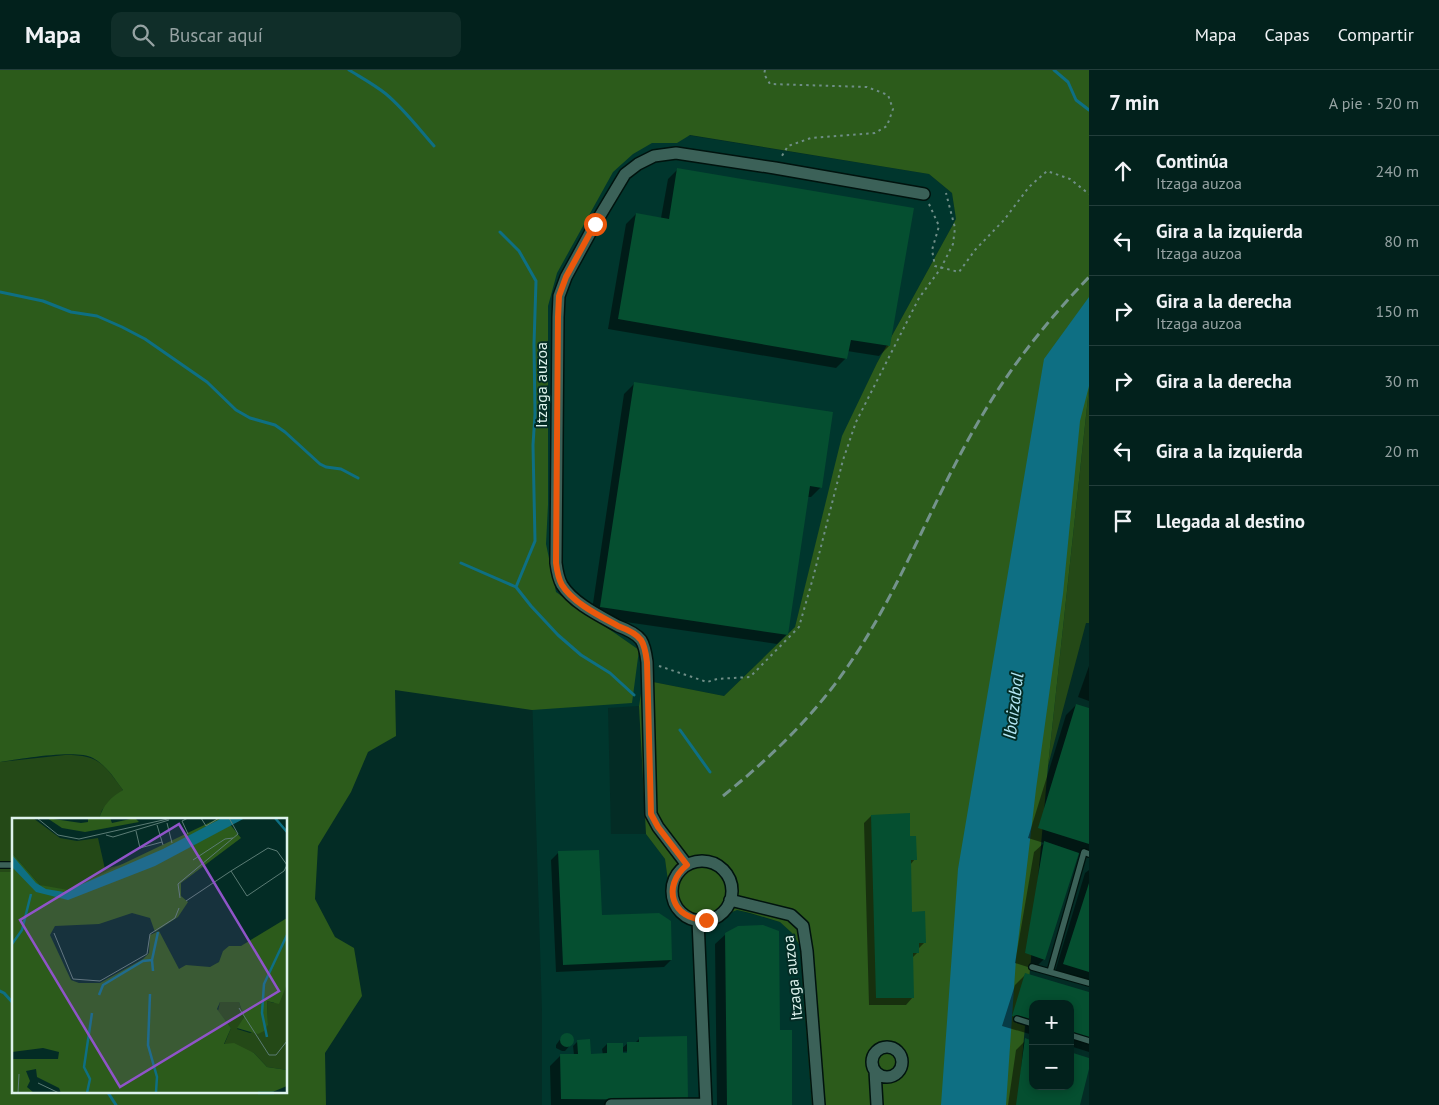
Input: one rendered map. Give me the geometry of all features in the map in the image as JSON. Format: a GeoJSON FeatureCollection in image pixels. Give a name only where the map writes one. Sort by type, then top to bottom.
{"type":"FeatureCollection","features":[{"type":"Feature","properties":{"kind":"street","name":"Itzaga auzoa"},"geometry":{"type":"LineString","coordinates":[[687,865],[658,827],[651,814],[647,662],[641,640],[636,635],[602,617],[574,599],[563,587],[558,576],[556,563],[559,296],[566,277],[625,174],[638,164],[654,156],[676,153],[924,194]]}},
{"type":"Feature","properties":{"kind":"street"},"geometry":{"type":"LineString","coordinates":[[707,861],[717,865],[725,871],[730,880],[732,890],[730,900],[721,914],[714,918],[698,920],[689,918],[676,905],[673,896],[675,878],[687,865],[707,861]]}},
{"type":"Feature","properties":{"kind":"street","name":"Itzaga auzoa"},"geometry":{"type":"LineString","coordinates":[[730,900],[791,915],[803,926],[807,951],[819,1105]]}},
{"type":"Feature","properties":{"kind":"street"},"geometry":{"type":"LineString","coordinates":[[611,1105],[706,1105],[698,920]]}},
{"type":"Feature","properties":{"kind":"street"},"geometry":{"type":"LineString","coordinates":[[875,1071],[877,1105]]}},
{"type":"Feature","properties":{"kind":"lane"},"geometry":{"type":"LineString","coordinates":[[1050,972],[1084,852],[1089,854]]}},
{"type":"Feature","properties":{"kind":"lane"},"geometry":{"type":"LineString","coordinates":[[1032,967],[1089,983]]}},
{"type":"Feature","properties":{"kind":"lane"},"geometry":{"type":"LineString","coordinates":[[1017,1019],[1029,1023]]}},
{"type":"Feature","properties":{"kind":"lane"},"geometry":{"type":"LineString","coordinates":[[1074,1036],[1089,1041]]}},
{"type":"Feature","properties":{"kind":"path"},"geometry":{"type":"LineString","coordinates":[[765,70],[764,74],[770,84],[867,87],[888,95],[893,109],[887,126],[875,132],[810,138],[788,146],[775,168]]}},
{"type":"Feature","properties":{"kind":"path"},"geometry":{"type":"LineString","coordinates":[[924,194],[939,226],[932,250],[935,266],[959,272],[975,250],[1004,220],[1029,187],[1047,171],[1070,179],[1089,194]]}},
{"type":"Feature","properties":{"kind":"path"},"geometry":{"type":"LineString","coordinates":[[647,662],[708,682],[717,679],[750,677],[799,627],[843,460],[856,422],[919,298],[941,268],[953,244],[955,228],[946,193]]}},
{"type":"Feature","properties":{"kind":"shaded area"},"geometry":{"type":"Polygon","coordinates":[[[643,128],[929,174],[952,193],[956,219],[877,363],[843,436],[795,627],[724,696],[643,680],[639,706],[608,708],[611,834],[646,834],[665,859],[671,903],[716,925],[725,915],[737,910],[780,922],[792,933],[800,946],[812,1105],[542,1105],[542,1011],[519,281],[643,128]]]}},
{"type":"Feature","properties":{"kind":"green space"},"geometry":{"type":"Polygon","coordinates":[[[0,70],[1089,70],[1089,388],[1048,766],[1018,1105],[812,1105],[800,946],[792,933],[780,922],[737,910],[725,915],[717,925],[691,926],[674,911],[671,903],[665,859],[646,834],[639,706],[643,680],[724,696],[795,627],[842,436],[877,363],[956,219],[952,193],[929,174],[690,135],[677,143],[652,143],[633,154],[613,172],[557,273],[548,306],[548,505],[546,544],[556,592],[639,650],[632,703],[532,710],[395,690],[396,736],[368,752],[351,792],[318,846],[315,899],[335,937],[354,948],[362,996],[325,1053],[326,1105],[0,1105],[0,872],[12,872],[12,1092],[288,1092],[288,818],[99,818],[108,802],[123,790],[106,768],[93,758],[74,754],[0,762],[0,70]]]}},
{"type":"Feature","properties":{"kind":"green space"},"geometry":{"type":"Polygon","coordinates":[[[1089,388],[1089,623],[1086,623],[1048,766],[1089,388]]]}},
{"type":"Feature","properties":{"kind":"green space"},"geometry":{"type":"Polygon","coordinates":[[[65,755],[86,757],[99,762],[105,767],[123,790],[102,810],[99,818],[12,818],[12,872],[0,872],[0,762],[65,755]]]}},
{"type":"Feature","properties":{"kind":"water","name":"Ibaizabal"},"geometry":{"type":"Polygon","coordinates":[[[1089,297],[1089,386],[1080,421],[1063,594],[1036,789],[1016,959],[1006,1105],[941,1105],[958,869],[1044,359],[1089,297]]]}},
{"type":"Feature","properties":{"kind":"building"},"geometry":{"type":"Polygon","coordinates":[[[677,168],[914,208],[890,346],[851,340],[847,359],[618,319],[636,213],[669,219],[677,168]]]}},
{"type":"Feature","properties":{"kind":"building"},"geometry":{"type":"Polygon","coordinates":[[[634,382],[833,412],[822,488],[810,486],[788,635],[600,607],[634,382]]]}},
{"type":"Feature","properties":{"kind":"building"},"geometry":{"type":"Polygon","coordinates":[[[1076,704],[1089,708],[1089,844],[1038,828],[1076,704]]]}},
{"type":"Feature","properties":{"kind":"building"},"geometry":{"type":"Polygon","coordinates":[[[910,813],[910,836],[916,836],[917,860],[911,860],[912,912],[925,911],[926,943],[919,943],[919,953],[913,953],[914,998],[876,998],[871,815],[910,813]]]}},
{"type":"Feature","properties":{"kind":"building"},"geometry":{"type":"Polygon","coordinates":[[[1044,841],[1079,853],[1045,960],[1025,953],[1044,841]]]}},
{"type":"Feature","properties":{"kind":"building"},"geometry":{"type":"Polygon","coordinates":[[[599,850],[602,915],[659,913],[671,921],[672,960],[563,965],[558,851],[599,850]]]}},
{"type":"Feature","properties":{"kind":"building"},"geometry":{"type":"Polygon","coordinates":[[[1089,883],[1089,972],[1063,964],[1089,883]]]}},
{"type":"Feature","properties":{"kind":"building"},"geometry":{"type":"Polygon","coordinates":[[[763,925],[779,931],[780,1030],[792,1030],[792,1105],[727,1105],[725,933],[738,926],[763,925]]]}},
{"type":"Feature","properties":{"kind":"building"},"geometry":{"type":"Polygon","coordinates":[[[1025,973],[1089,992],[1089,1039],[1074,1034],[1074,1000],[1029,1000],[1029,1021],[1012,1016],[1025,973]]]}},
{"type":"Feature","properties":{"kind":"building"},"geometry":{"type":"Polygon","coordinates":[[[564,1033],[570,1033],[574,1040],[570,1047],[564,1047],[560,1043],[560,1037],[564,1033]]]}},
{"type":"Feature","properties":{"kind":"building"},"geometry":{"type":"Polygon","coordinates":[[[687,1036],[688,1100],[561,1099],[560,1054],[578,1054],[577,1040],[590,1039],[591,1054],[607,1053],[607,1043],[623,1043],[623,1053],[627,1053],[627,1042],[639,1042],[639,1037],[687,1036]]]}},
{"type":"Feature","properties":{"kind":"building"},"geometry":{"type":"Polygon","coordinates":[[[1025,1038],[1029,1040],[1029,1090],[1074,1090],[1074,1053],[1089,1058],[1089,1069],[1080,1105],[1016,1105],[1025,1038]]]}},
{"type":"Feature","properties":{"kind":"waterway"},"geometry":{"type":"LineString","coordinates":[[349,70],[393,100],[434,146]]}},
{"type":"Feature","properties":{"kind":"waterway"},"geometry":{"type":"LineString","coordinates":[[1054,70],[1068,82],[1076,100],[1089,110]]}},
{"type":"Feature","properties":{"kind":"waterway"},"geometry":{"type":"LineString","coordinates":[[500,232],[519,251],[536,281],[533,445],[535,541],[516,587]]}},
{"type":"Feature","properties":{"kind":"waterway"},"geometry":{"type":"LineString","coordinates":[[0,292],[43,301],[71,312],[97,316],[122,327],[145,339],[207,382],[236,410],[250,418],[275,425],[320,464],[326,467],[341,469],[358,478]]}},
{"type":"Feature","properties":{"kind":"waterway"},"geometry":{"type":"LineString","coordinates":[[461,563],[516,587],[558,635],[581,655],[610,673],[634,695]]}},
{"type":"Feature","properties":{"kind":"waterway"},"geometry":{"type":"LineString","coordinates":[[680,730],[710,772]]}},
{"type":"Feature","properties":{"kind":"waterway"},"geometry":{"type":"LineString","coordinates":[[0,991],[12,1002]]}},
{"type":"Feature","properties":{"kind":"waterway"},"geometry":{"type":"LineString","coordinates":[[108,1092],[116,1105]]}},
{"type":"Feature","properties":{"kind":"railway"},"geometry":{"type":"LineString","coordinates":[[723,796],[790,736],[835,685],[885,605],[965,445],[983,414],[1032,342],[1089,277]]}},
{"type":"Feature","properties":{"kind":"route"},"geometry":{"type":"LineString","coordinates":[[595,224],[566,277],[559,296],[556,563],[558,576],[563,587],[574,599],[602,617],[636,635],[641,640],[647,662],[651,814],[658,827],[687,865],[675,878],[673,896],[676,905],[689,918],[706,920]]}}]}
